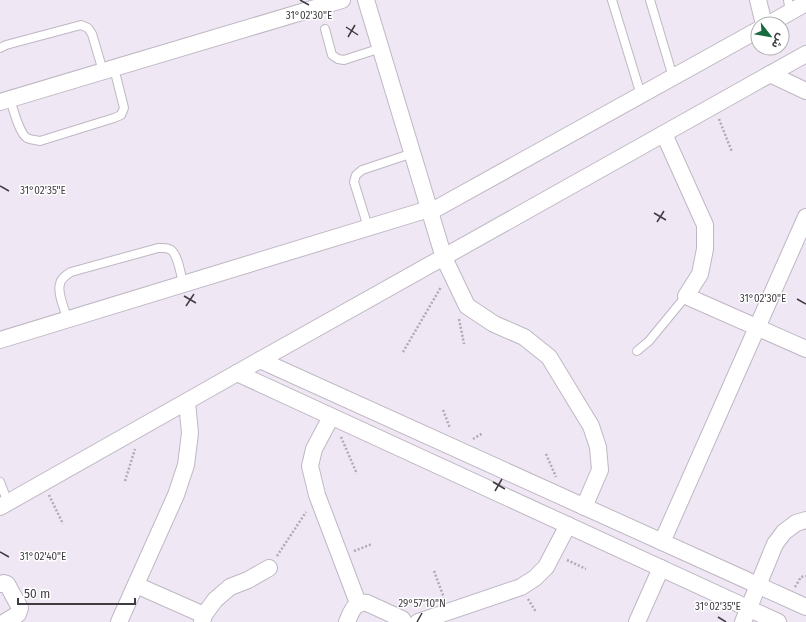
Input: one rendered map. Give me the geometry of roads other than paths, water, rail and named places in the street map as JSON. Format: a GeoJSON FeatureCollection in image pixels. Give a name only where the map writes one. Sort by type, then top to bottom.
{"type":"FeatureCollection","features":[{"type":"Feature","properties":{"kind":"street"},"geometry":{"type":"LineString","coordinates":[[3,98],[108,70],[304,8],[342,0]]}},
{"type":"Feature","properties":{"kind":"street"},"geometry":{"type":"LineString","coordinates":[[366,0],[447,264],[467,306],[494,324],[524,337],[549,357],[591,426],[598,447],[600,470],[584,507]]}},
{"type":"Feature","properties":{"kind":"street"},"geometry":{"type":"LineString","coordinates":[[758,0],[762,16]]}},
{"type":"Feature","properties":{"kind":"street"},"geometry":{"type":"LineString","coordinates":[[778,16],[789,6],[806,3]]}},
{"type":"Feature","properties":{"kind":"street"},"geometry":{"type":"LineString","coordinates":[[0,340],[430,210],[750,34]]}},
{"type":"Feature","properties":{"kind":"street"},"geometry":{"type":"LineString","coordinates":[[4,505],[238,374],[260,360],[447,264],[664,134],[770,74],[802,60]]}},
{"type":"Feature","properties":{"kind":"street"},"geometry":{"type":"LineString","coordinates":[[770,74],[806,91]]}},
{"type":"Feature","properties":{"kind":"street"},"geometry":{"type":"LineString","coordinates":[[664,134],[705,225],[705,249],[700,274],[686,296],[806,349]]}},
{"type":"Feature","properties":{"kind":"street"},"geometry":{"type":"LineString","coordinates":[[662,542],[806,217]]}},
{"type":"Feature","properties":{"kind":"street"},"geometry":{"type":"LineString","coordinates":[[260,360],[806,607]]}},
{"type":"Feature","properties":{"kind":"street"},"geometry":{"type":"LineString","coordinates":[[238,374],[661,568],[746,615],[778,622]]}},
{"type":"Feature","properties":{"kind":"street"},"geometry":{"type":"LineString","coordinates":[[119,622],[176,495],[186,465],[190,434],[187,402]]}},
{"type":"Feature","properties":{"kind":"street"},"geometry":{"type":"LineString","coordinates":[[369,434],[378,413]]}},
{"type":"Feature","properties":{"kind":"street"},"geometry":{"type":"LineString","coordinates":[[331,416],[314,449],[310,466],[318,494],[358,603]]}},
{"type":"Feature","properties":{"kind":"street"},"geometry":{"type":"LineString","coordinates":[[746,615],[775,544],[784,532],[796,523],[806,520]]}},
{"type":"Feature","properties":{"kind":"street"},"geometry":{"type":"LineString","coordinates":[[418,622],[522,586],[535,578],[546,567],[568,526]]}},
{"type":"Feature","properties":{"kind":"street"},"geometry":{"type":"LineString","coordinates":[[136,585],[203,619],[215,600],[230,587],[248,580],[270,568]]}},
{"type":"Feature","properties":{"kind":"street"},"geometry":{"type":"LineString","coordinates":[[637,622],[661,568]]}},
{"type":"Feature","properties":{"kind":"street"},"geometry":{"type":"LineString","coordinates":[[0,584],[7,584],[20,608],[18,614],[5,622]]}},
{"type":"Feature","properties":{"kind":"street"},"geometry":{"type":"LineString","coordinates":[[347,622],[354,608],[361,602],[402,619],[404,622]]}},
{"type":"Feature","properties":{"kind":"lane"},"geometry":{"type":"LineString","coordinates":[[612,0],[641,95]]}},
{"type":"Feature","properties":{"kind":"lane"},"geometry":{"type":"LineString","coordinates":[[650,0],[673,77]]}},
{"type":"Feature","properties":{"kind":"lane"},"geometry":{"type":"LineString","coordinates":[[0,48],[81,25],[88,28],[124,108],[121,115],[114,118],[40,141],[26,138],[3,98]]}},
{"type":"Feature","properties":{"kind":"lane"},"geometry":{"type":"LineString","coordinates":[[325,29],[332,55],[338,59],[344,60],[381,48]]}},
{"type":"Feature","properties":{"kind":"lane"},"geometry":{"type":"LineString","coordinates":[[368,228],[354,182],[356,175],[362,170],[413,153]]}},
{"type":"Feature","properties":{"kind":"lane"},"geometry":{"type":"LineString","coordinates":[[68,320],[60,292],[60,284],[64,276],[71,272],[158,248],[165,248],[171,250],[176,256],[183,284]]}},
{"type":"Feature","properties":{"kind":"lane"},"geometry":{"type":"LineString","coordinates":[[637,351],[649,341],[686,296]]}},
{"type":"Feature","properties":{"kind":"lane"},"geometry":{"type":"LineString","coordinates":[[0,482],[4,505]]}}]}
